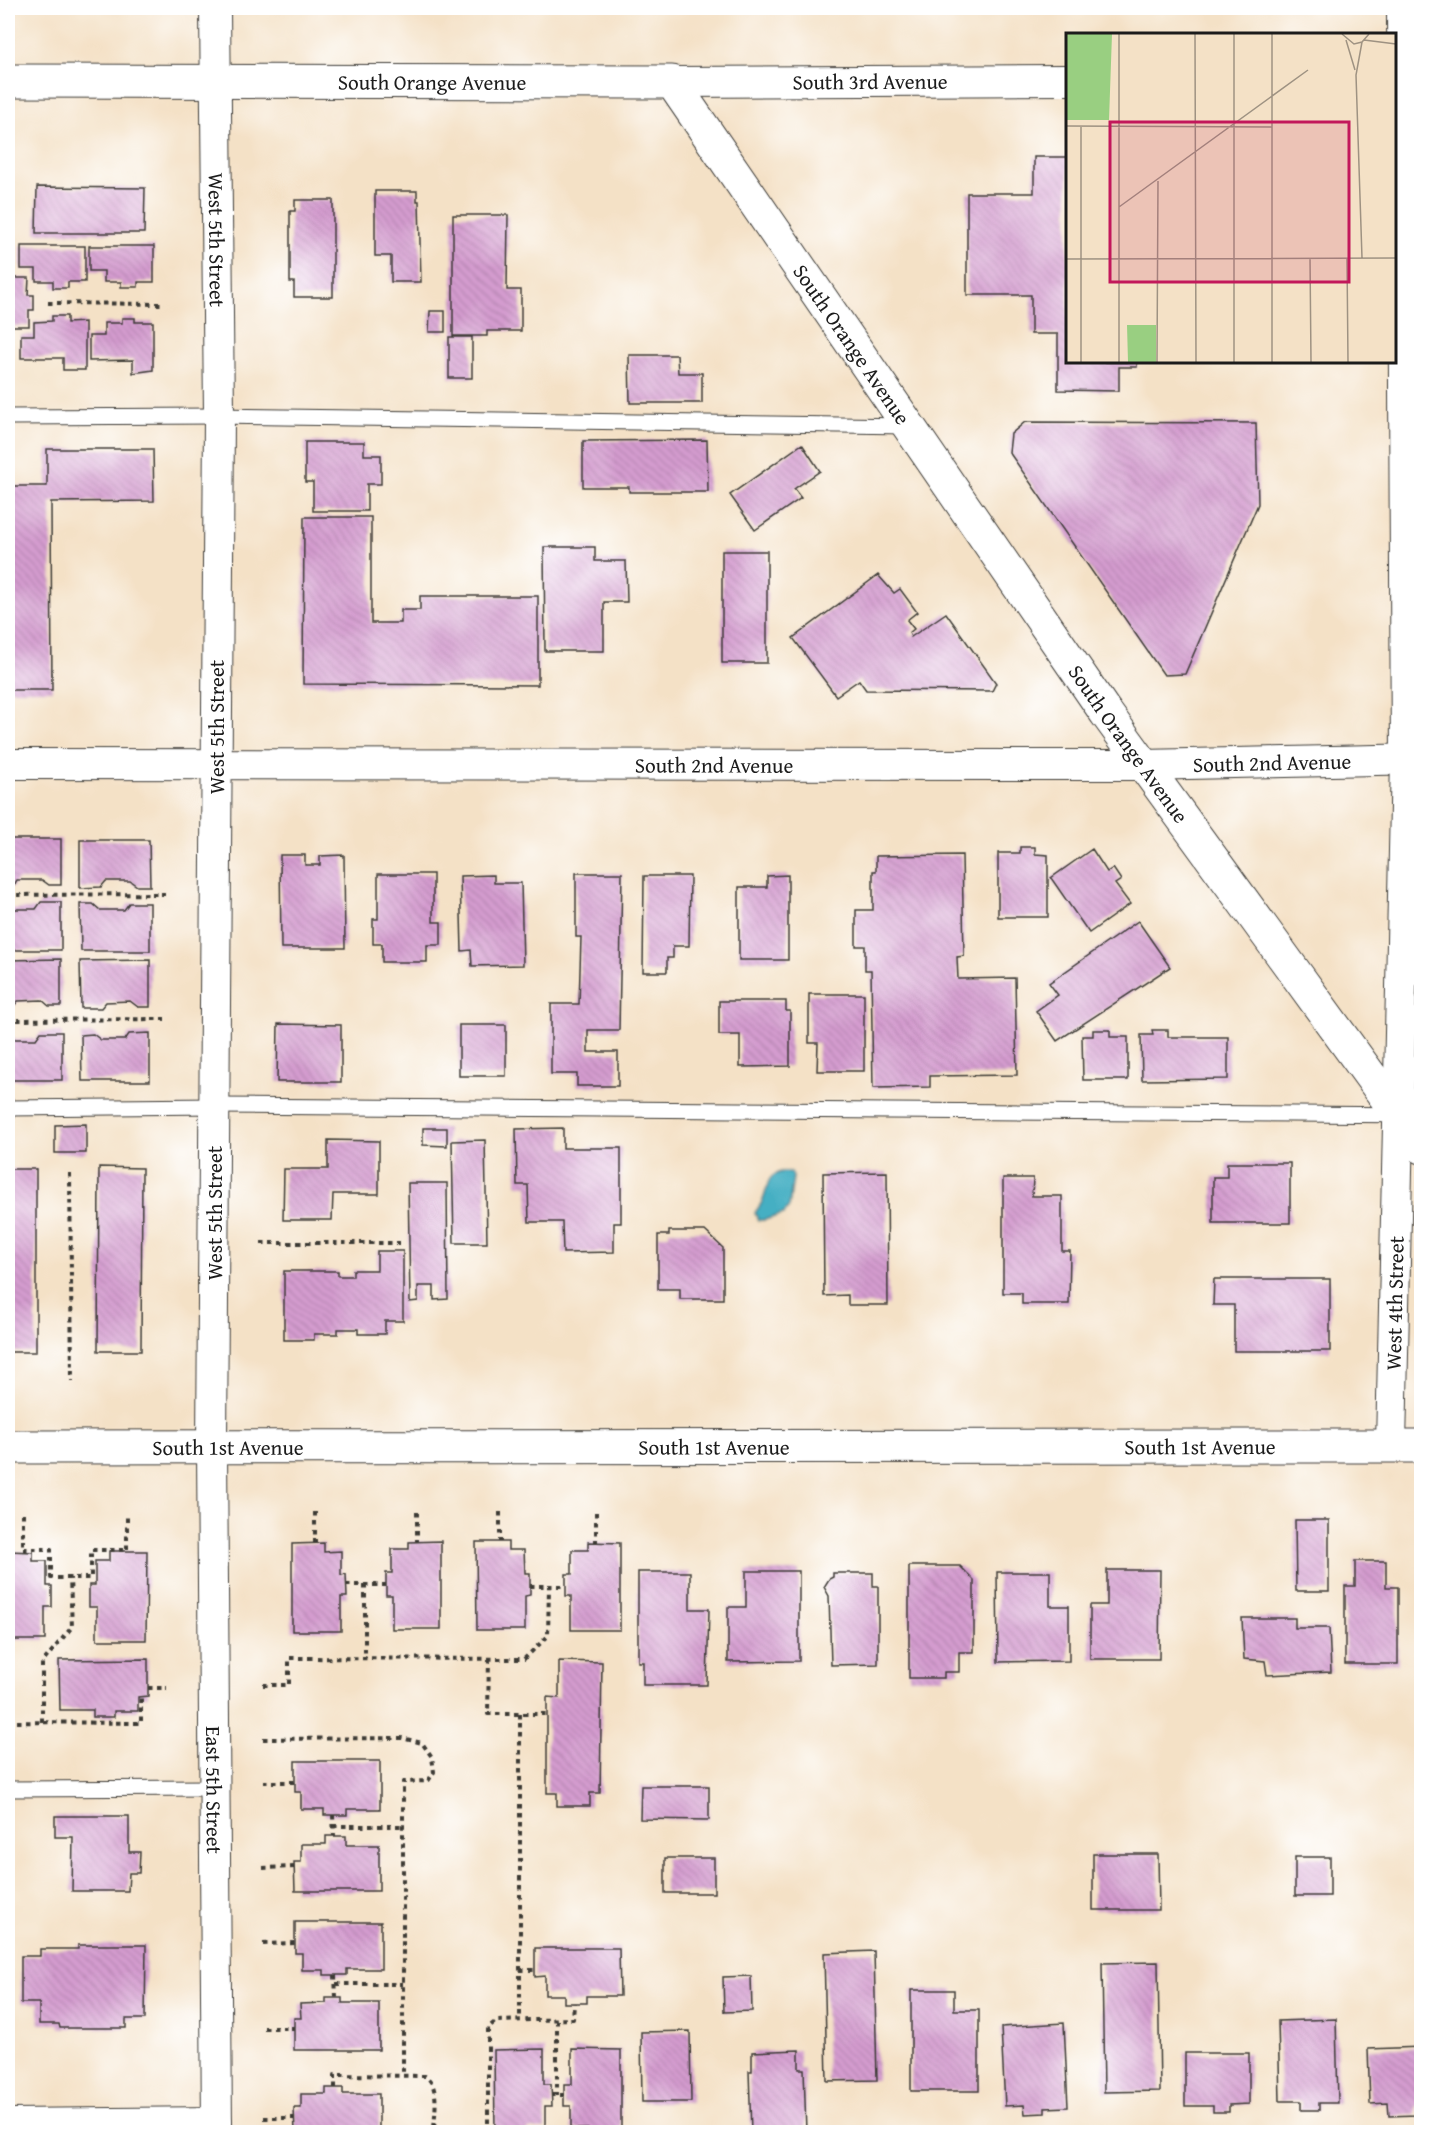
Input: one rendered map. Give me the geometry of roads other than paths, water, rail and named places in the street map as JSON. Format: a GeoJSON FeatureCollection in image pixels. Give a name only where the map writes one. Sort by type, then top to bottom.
{"type":"FeatureCollection","features":[{"type":"Feature","properties":{"kind":"street","name":"West 5th Street"},"geometry":{"type":"LineString","coordinates":[[212,1446],[219,416],[215,8]]}},
{"type":"Feature","properties":{"kind":"street","name":"West 4th Street"},"geometry":{"type":"LineString","coordinates":[[1402,8],[1406,79],[1414,759],[1406,1446]]}},
{"type":"Feature","properties":{"kind":"street","name":"South 3rd Avenue"},"geometry":{"type":"LineString","coordinates":[[672,82],[1066,80]]}},
{"type":"Feature","properties":{"kind":"street","name":"South Orange Avenue"},"geometry":{"type":"LineString","coordinates":[[8,81],[672,82],[1143,765],[1410,1115],[1422,1147]]}},
{"type":"Feature","properties":{"kind":"street","name":"South 2nd Avenue"},"geometry":{"type":"LineString","coordinates":[[8,764],[1143,765],[1414,759]]}},
{"type":"Feature","properties":{"kind":"street","name":"East 5th Street"},"geometry":{"type":"LineString","coordinates":[[212,1446],[217,2127]]}},
{"type":"Feature","properties":{"kind":"street","name":"South 1st Avenue"},"geometry":{"type":"LineString","coordinates":[[8,1447],[1406,1446]]}},
{"type":"Feature","properties":{"kind":"street"},"geometry":{"type":"LineString","coordinates":[[8,2124],[217,2127]]}},
{"type":"Feature","properties":{"kind":"lane"},"geometry":{"type":"LineString","coordinates":[[8,417],[219,416],[908,426]]}},
{"type":"Feature","properties":{"kind":"lane"},"geometry":{"type":"LineString","coordinates":[[8,1108],[215,1106],[1410,1115]]}},
{"type":"Feature","properties":{"kind":"lane"},"geometry":{"type":"LineString","coordinates":[[8,1789],[216,1788]]}},
{"type":"Feature","properties":{"kind":"water"},"geometry":{"type":"Polygon","coordinates":[[[781,1172],[791,1172],[793,1177],[789,1207],[784,1214],[758,1220],[755,1213],[763,1200],[768,1183],[772,1177],[781,1172]]]}}]}
